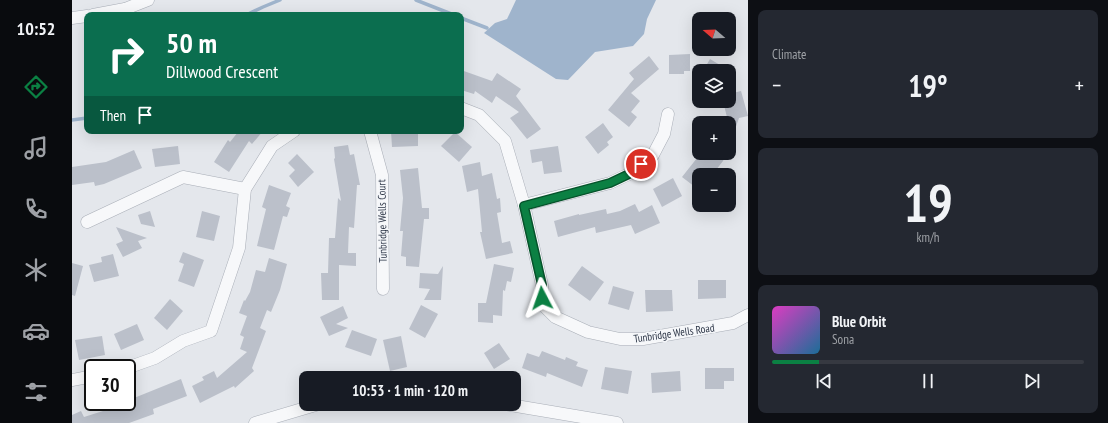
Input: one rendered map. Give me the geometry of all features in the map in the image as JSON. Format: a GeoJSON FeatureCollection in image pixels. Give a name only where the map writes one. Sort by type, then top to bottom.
{"type":"FeatureCollection","features":[{"type":"Feature","properties":{"kind":"street"},"geometry":{"type":"LineString","coordinates":[[109,12],[125,9],[148,0]]}},
{"type":"Feature","properties":{"kind":"street"},"geometry":{"type":"LineString","coordinates":[[72,18],[84,16]]}},
{"type":"Feature","properties":{"kind":"street","name":"Tunbridge Wells Road"},"geometry":{"type":"LineString","coordinates":[[464,109],[479,115],[505,141],[524,206],[542,285],[542,298],[544,306],[555,317],[588,332],[620,339],[643,339],[733,324],[748,315]]}},
{"type":"Feature","properties":{"kind":"street"},"geometry":{"type":"LineString","coordinates":[[524,206],[610,183],[629,174],[653,154],[664,134],[668,114]]}},
{"type":"Feature","properties":{"kind":"street"},"geometry":{"type":"LineString","coordinates":[[136,365],[155,358],[183,341],[211,331],[239,248],[245,189],[272,146],[290,134]]}},
{"type":"Feature","properties":{"kind":"street","name":"Tunbridge Wells Court"},"geometry":{"type":"LineString","coordinates":[[371,134],[382,176],[383,289]]}},
{"type":"Feature","properties":{"kind":"street"},"geometry":{"type":"LineString","coordinates":[[87,222],[183,177],[245,189]]}},
{"type":"Feature","properties":{"kind":"street"},"geometry":{"type":"LineString","coordinates":[[72,380],[84,378]]}},
{"type":"Feature","properties":{"kind":"street"},"geometry":{"type":"LineString","coordinates":[[521,407],[617,423]]}},
{"type":"Feature","properties":{"kind":"street"},"geometry":{"type":"LineString","coordinates":[[255,423],[299,410]]}},
{"type":"Feature","properties":{"kind":"water"},"geometry":{"type":"Polygon","coordinates":[[[516,0],[656,0],[647,19],[644,34],[633,46],[595,52],[568,80],[556,79],[484,33],[495,23],[507,19],[516,0]]]}},
{"type":"Feature","properties":{"kind":"building"},"geometry":{"type":"Polygon","coordinates":[[[690,54],[690,71],[684,71],[684,74],[669,74],[669,55],[690,54]]]}},
{"type":"Feature","properties":{"kind":"building"},"geometry":{"type":"Polygon","coordinates":[[[649,56],[659,69],[631,93],[640,101],[631,112],[637,117],[629,127],[608,110],[634,79],[629,73],[649,56]]]}},
{"type":"Feature","properties":{"kind":"building"},"geometry":{"type":"Polygon","coordinates":[[[710,59],[718,64],[707,64],[710,59]]]}},
{"type":"Feature","properties":{"kind":"building"},"geometry":{"type":"Polygon","coordinates":[[[464,71],[492,81],[497,73],[521,89],[516,96],[541,129],[527,139],[510,118],[519,112],[496,96],[492,103],[475,91],[474,94],[464,91],[464,71]]]}},
{"type":"Feature","properties":{"kind":"building"},"geometry":{"type":"Polygon","coordinates":[[[741,91],[748,116],[739,118],[736,127],[736,116],[727,116],[725,108],[736,108],[736,92],[741,91]]]}},
{"type":"Feature","properties":{"kind":"building"},"geometry":{"type":"Polygon","coordinates":[[[603,123],[613,137],[607,142],[609,145],[598,154],[585,137],[603,123]]]}},
{"type":"Feature","properties":{"kind":"building"},"geometry":{"type":"Polygon","coordinates":[[[236,134],[260,134],[252,144],[249,141],[229,172],[214,162],[228,140],[230,142],[236,134]]]}},
{"type":"Feature","properties":{"kind":"building"},"geometry":{"type":"Polygon","coordinates":[[[391,134],[418,134],[418,146],[392,147],[391,134]]]}},
{"type":"Feature","properties":{"kind":"building"},"geometry":{"type":"Polygon","coordinates":[[[453,134],[457,134],[472,147],[459,162],[441,146],[453,134]]]}},
{"type":"Feature","properties":{"kind":"building"},"geometry":{"type":"Polygon","coordinates":[[[348,145],[350,155],[354,154],[360,185],[357,185],[354,228],[349,227],[348,253],[356,253],[356,266],[339,265],[339,300],[322,300],[321,273],[328,273],[329,238],[335,238],[338,198],[341,201],[334,159],[334,147],[348,145]]]}},
{"type":"Feature","properties":{"kind":"building"},"geometry":{"type":"Polygon","coordinates":[[[178,146],[180,164],[155,167],[152,149],[178,146]]]}},
{"type":"Feature","properties":{"kind":"building"},"geometry":{"type":"Polygon","coordinates":[[[558,146],[562,172],[544,174],[542,161],[532,163],[530,150],[558,146]]]}},
{"type":"Feature","properties":{"kind":"building"},"geometry":{"type":"Polygon","coordinates":[[[134,150],[142,168],[104,184],[95,186],[94,182],[72,185],[72,167],[106,162],[134,150]]]}},
{"type":"Feature","properties":{"kind":"building"},"geometry":{"type":"Polygon","coordinates":[[[297,154],[314,172],[298,187],[289,176],[295,170],[288,163],[297,154]]]}},
{"type":"Feature","properties":{"kind":"building"},"geometry":{"type":"Polygon","coordinates":[[[695,160],[723,160],[718,168],[692,168],[692,185],[682,177],[695,160]]]}},
{"type":"Feature","properties":{"kind":"building"},"geometry":{"type":"Polygon","coordinates":[[[480,162],[482,176],[492,173],[497,199],[500,198],[501,212],[497,213],[502,243],[510,241],[513,253],[486,259],[480,232],[482,232],[478,189],[467,192],[462,166],[480,162]]]}},
{"type":"Feature","properties":{"kind":"building"},"geometry":{"type":"Polygon","coordinates":[[[418,168],[422,208],[429,208],[429,219],[424,219],[419,267],[406,266],[406,257],[401,256],[403,231],[400,231],[403,198],[400,170],[418,168]]]}},
{"type":"Feature","properties":{"kind":"building"},"geometry":{"type":"Polygon","coordinates":[[[673,178],[682,196],[662,207],[653,189],[673,178]]]}},
{"type":"Feature","properties":{"kind":"building"},"geometry":{"type":"Polygon","coordinates":[[[269,185],[291,193],[286,206],[290,208],[287,217],[283,216],[274,250],[257,246],[266,209],[262,207],[269,185]]]}},
{"type":"Feature","properties":{"kind":"building"},"geometry":{"type":"Polygon","coordinates":[[[635,204],[639,212],[652,205],[660,223],[635,234],[631,225],[596,233],[595,227],[558,237],[554,221],[606,209],[607,214],[620,211],[635,204]]]}},
{"type":"Feature","properties":{"kind":"building"},"geometry":{"type":"Polygon","coordinates":[[[150,211],[155,227],[141,224],[138,215],[150,211]]]}},
{"type":"Feature","properties":{"kind":"building"},"geometry":{"type":"Polygon","coordinates":[[[202,211],[220,216],[214,241],[196,237],[202,211]]]}},
{"type":"Feature","properties":{"kind":"building"},"geometry":{"type":"Polygon","coordinates":[[[116,227],[147,238],[138,241],[142,248],[123,257],[116,244],[123,241],[116,227]]]}},
{"type":"Feature","properties":{"kind":"building"},"geometry":{"type":"Polygon","coordinates":[[[183,252],[204,260],[194,287],[178,281],[184,264],[179,262],[183,252]]]}},
{"type":"Feature","properties":{"kind":"building"},"geometry":{"type":"Polygon","coordinates":[[[113,254],[119,276],[94,282],[89,265],[102,262],[101,257],[113,254]]]}},
{"type":"Feature","properties":{"kind":"building"},"geometry":{"type":"Polygon","coordinates":[[[269,258],[287,264],[280,290],[271,312],[267,310],[260,328],[266,331],[252,368],[254,371],[235,388],[234,386],[200,403],[192,386],[204,380],[202,377],[214,371],[217,378],[247,352],[240,349],[244,337],[240,335],[247,316],[239,313],[244,300],[245,301],[250,292],[256,270],[265,272],[269,258]]]}},
{"type":"Feature","properties":{"kind":"building"},"geometry":{"type":"Polygon","coordinates":[[[72,263],[83,266],[75,296],[72,295],[72,263]]]}},
{"type":"Feature","properties":{"kind":"building"},"geometry":{"type":"Polygon","coordinates":[[[494,264],[514,268],[511,282],[507,281],[505,291],[503,290],[502,316],[493,315],[493,323],[478,322],[478,303],[486,303],[494,264]]]}},
{"type":"Feature","properties":{"kind":"building"},"geometry":{"type":"Polygon","coordinates":[[[443,266],[441,300],[424,300],[430,289],[419,288],[420,273],[438,274],[443,266]]]}},
{"type":"Feature","properties":{"kind":"building"},"geometry":{"type":"Polygon","coordinates":[[[582,266],[604,282],[590,301],[568,285],[582,266]]]}},
{"type":"Feature","properties":{"kind":"building"},"geometry":{"type":"Polygon","coordinates":[[[698,280],[726,280],[726,298],[698,299],[698,280]]]}},
{"type":"Feature","properties":{"kind":"building"},"geometry":{"type":"Polygon","coordinates":[[[613,286],[634,292],[629,310],[608,304],[613,286]]]}},
{"type":"Feature","properties":{"kind":"building"},"geometry":{"type":"Polygon","coordinates":[[[645,290],[672,290],[673,311],[646,312],[645,290]]]}},
{"type":"Feature","properties":{"kind":"building"},"geometry":{"type":"Polygon","coordinates":[[[170,299],[183,311],[167,330],[154,318],[170,299]]]}},
{"type":"Feature","properties":{"kind":"building"},"geometry":{"type":"Polygon","coordinates":[[[421,305],[438,314],[425,338],[409,329],[421,305]]]}},
{"type":"Feature","properties":{"kind":"building"},"geometry":{"type":"Polygon","coordinates":[[[343,306],[348,318],[336,324],[348,328],[329,336],[320,317],[343,306]]]}},
{"type":"Feature","properties":{"kind":"building"},"geometry":{"type":"Polygon","coordinates":[[[137,324],[144,340],[121,350],[114,334],[137,324]]]}},
{"type":"Feature","properties":{"kind":"building"},"geometry":{"type":"Polygon","coordinates":[[[352,330],[377,339],[371,356],[345,347],[352,330]]]}},
{"type":"Feature","properties":{"kind":"building"},"geometry":{"type":"Polygon","coordinates":[[[102,336],[105,355],[79,360],[75,340],[102,336]]]}},
{"type":"Feature","properties":{"kind":"building"},"geometry":{"type":"Polygon","coordinates":[[[401,336],[407,367],[390,371],[383,340],[401,336]]]}},
{"type":"Feature","properties":{"kind":"building"},"geometry":{"type":"Polygon","coordinates":[[[499,343],[510,359],[494,369],[484,353],[499,343]]]}},
{"type":"Feature","properties":{"kind":"building"},"geometry":{"type":"Polygon","coordinates":[[[542,351],[565,360],[566,357],[578,362],[576,366],[588,370],[582,387],[547,373],[546,377],[522,368],[527,353],[539,357],[542,351]]]}},
{"type":"Feature","properties":{"kind":"building"},"geometry":{"type":"Polygon","coordinates":[[[605,367],[632,371],[628,394],[601,389],[605,367]]]}},
{"type":"Feature","properties":{"kind":"building"},"geometry":{"type":"Polygon","coordinates":[[[705,368],[734,368],[734,381],[724,381],[724,389],[705,389],[705,368]]]}},
{"type":"Feature","properties":{"kind":"building"},"geometry":{"type":"Polygon","coordinates":[[[680,371],[681,391],[652,393],[651,373],[680,371]]]}},
{"type":"Feature","properties":{"kind":"building"},"geometry":{"type":"Polygon","coordinates":[[[181,379],[187,396],[153,409],[154,414],[129,423],[72,423],[72,415],[81,411],[84,417],[103,411],[136,411],[136,397],[181,379]]]}},
{"type":"Feature","properties":{"kind":"waterway"},"geometry":{"type":"LineString","coordinates":[[252,12],[280,0]]}},
{"type":"Feature","properties":{"kind":"waterway"},"geometry":{"type":"LineString","coordinates":[[416,0],[446,12]]}},
{"type":"Feature","properties":{"kind":"waterway"},"geometry":{"type":"LineString","coordinates":[[464,19],[487,28]]}},
{"type":"Feature","properties":{"kind":"waterway"},"geometry":{"type":"LineString","coordinates":[[72,120],[84,118]]}},
{"type":"Feature","properties":{"kind":"route"},"geometry":{"type":"LineString","coordinates":[[542,298],[542,285],[524,206],[610,183],[629,174],[641,164]]}}]}
